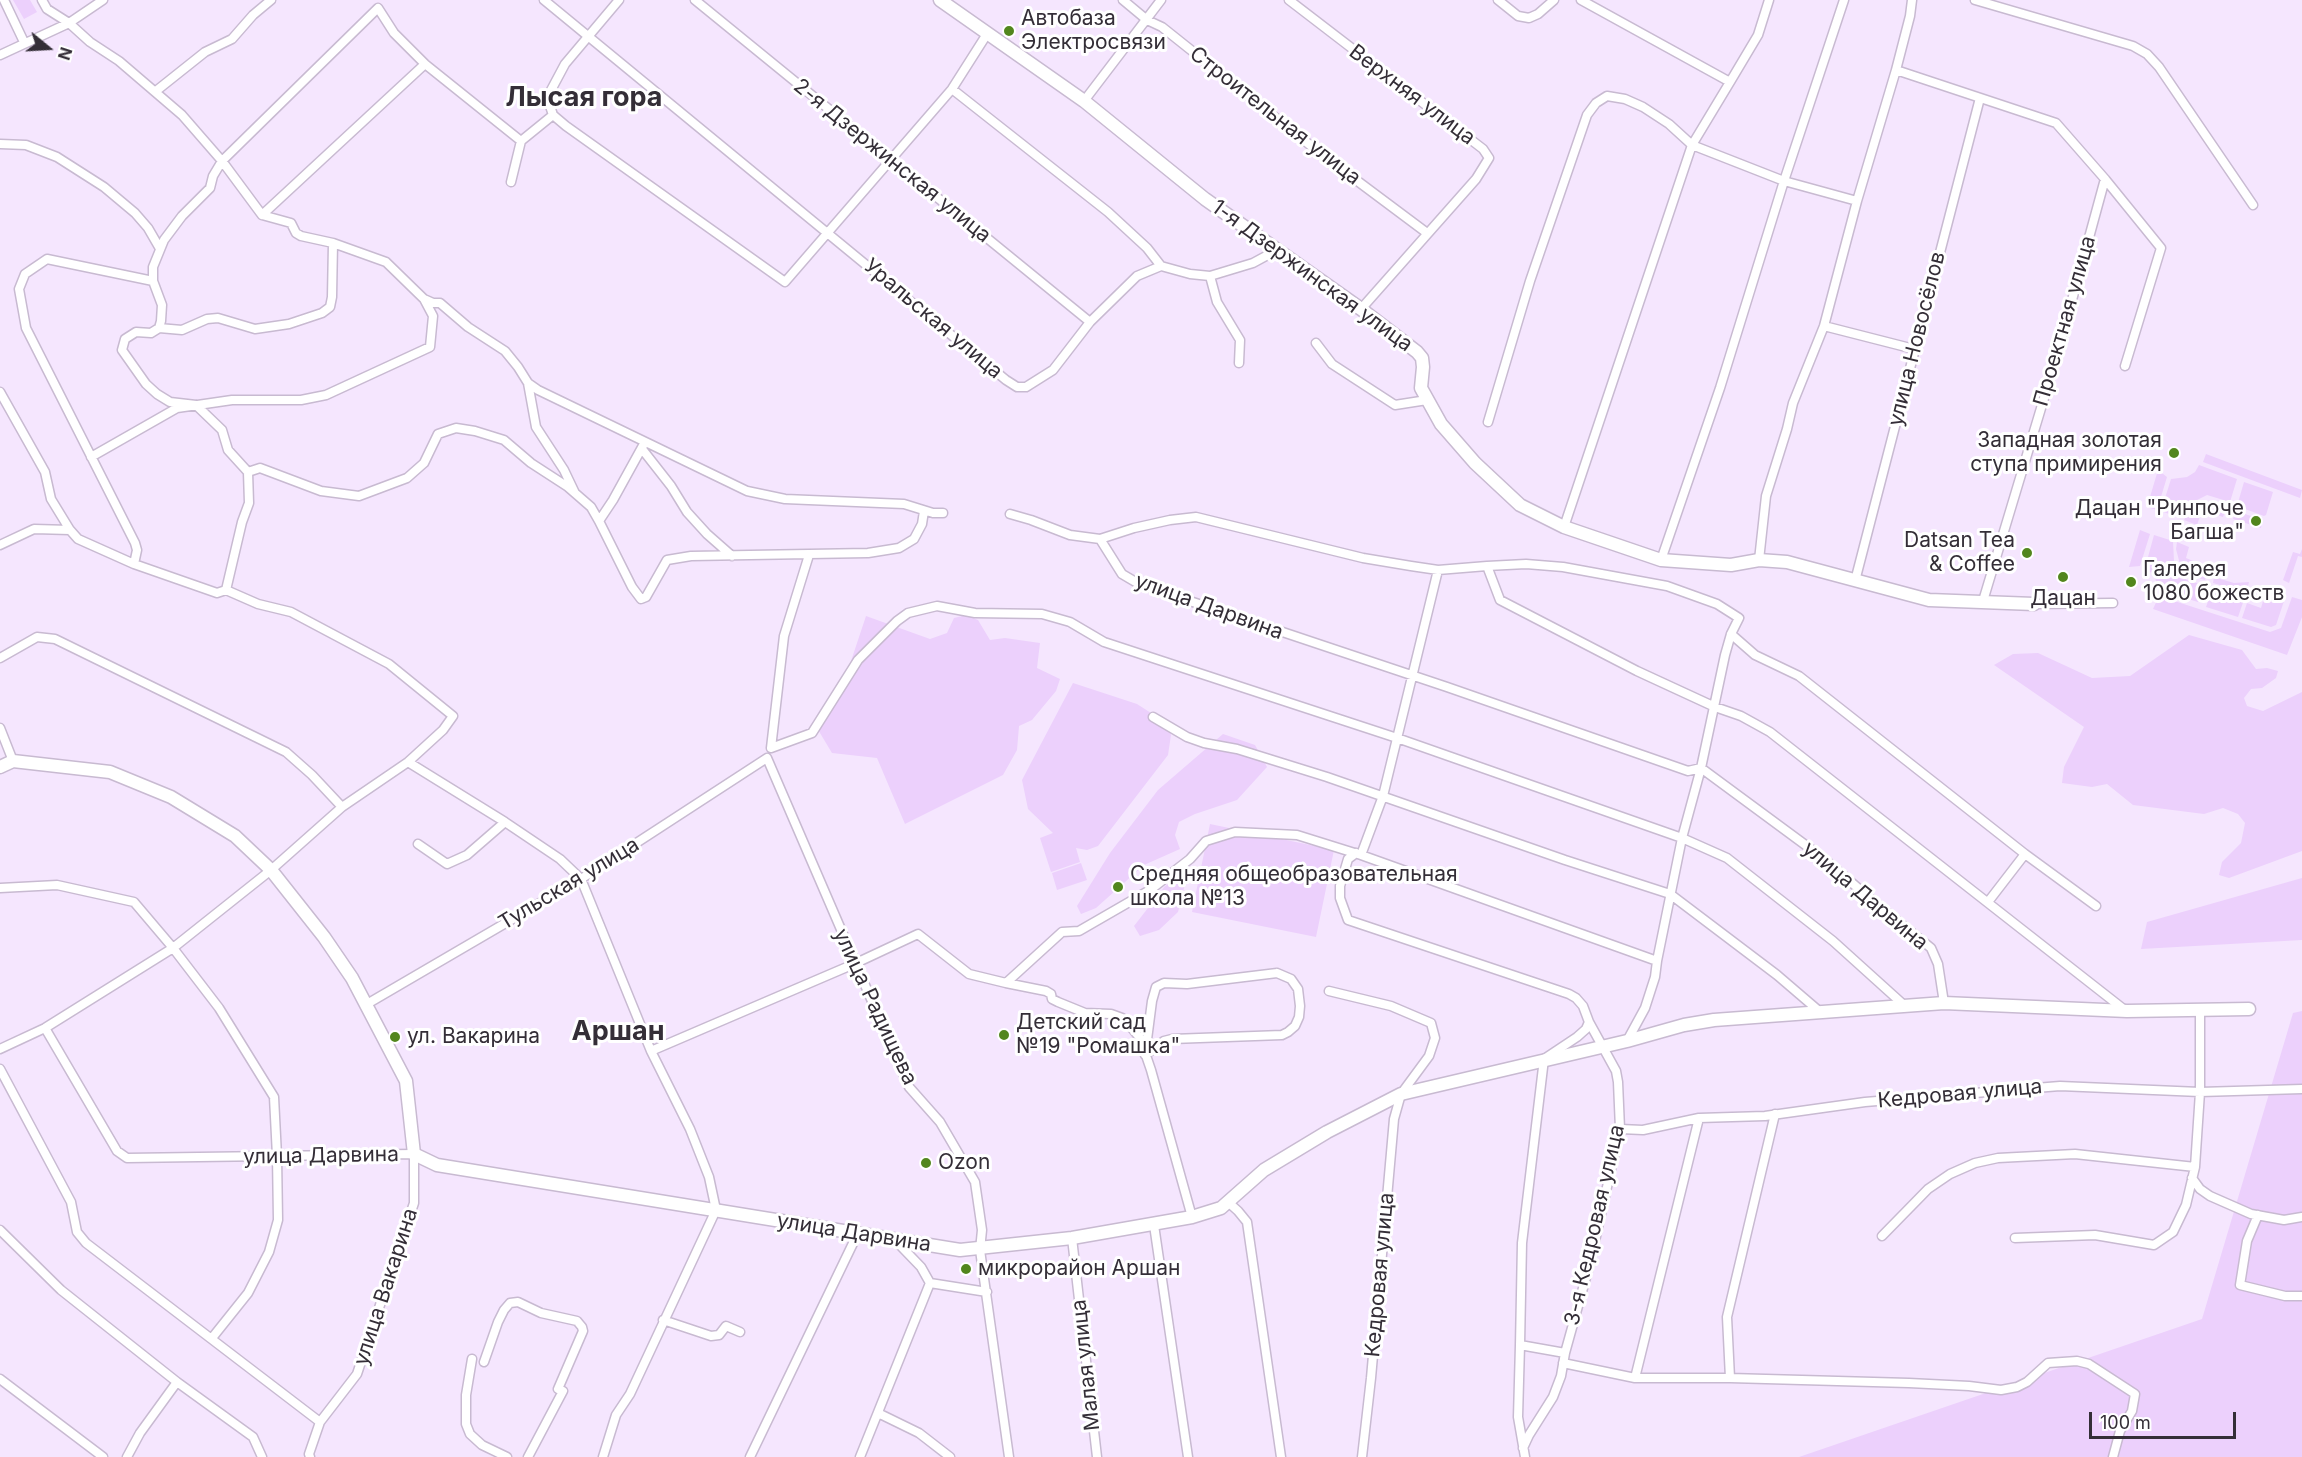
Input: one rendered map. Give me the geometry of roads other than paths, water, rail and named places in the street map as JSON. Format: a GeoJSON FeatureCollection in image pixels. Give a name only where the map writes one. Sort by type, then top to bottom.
{"type":"FeatureCollection","features":[{"type":"Feature","properties":{"kind":"street"},"geometry":{"type":"LineString","coordinates":[[4,0],[24,42]]}},
{"type":"Feature","properties":{"kind":"street"},"geometry":{"type":"LineString","coordinates":[[42,0],[47,9],[119,61],[182,115],[222,161],[262,215],[291,223],[296,233],[301,236],[333,243],[386,262],[424,299],[433,316],[432,339],[429,346],[326,395],[301,400],[232,400],[177,408],[91,457]]}},
{"type":"Feature","properties":{"kind":"street"},"geometry":{"type":"LineString","coordinates":[[0,55],[69,23],[103,0]]}},
{"type":"Feature","properties":{"kind":"street"},"geometry":{"type":"LineString","coordinates":[[156,91],[205,52],[232,39],[253,15],[271,0]]}},
{"type":"Feature","properties":{"kind":"street"},"geometry":{"type":"LineString","coordinates":[[370,0],[394,33],[425,64],[521,141]]}},
{"type":"Feature","properties":{"kind":"street","name":"Уральская улица"},"geometry":{"type":"LineString","coordinates":[[544,0],[1017,387],[1026,387],[1053,369],[1090,322],[1137,276],[1161,266]]}},
{"type":"Feature","properties":{"kind":"street"},"geometry":{"type":"LineString","coordinates":[[619,0],[565,64],[551,87],[549,103],[553,115],[785,282],[952,89],[987,34]]}},
{"type":"Feature","properties":{"kind":"street","name":"2-я Дзержинская улица"},"geometry":{"type":"LineString","coordinates":[[695,0],[1090,322]]}},
{"type":"Feature","properties":{"kind":"street","name":"1-я Дзержинская улица"},"geometry":{"type":"LineString","coordinates":[[940,0],[1084,101],[1164,168],[1361,309],[1417,352],[1422,358],[1421,388],[1441,424],[1475,463],[1521,506],[1564,527],[1661,560],[1731,565],[1759,560],[1787,562],[1929,600],[2034,604],[2113,603]]}},
{"type":"Feature","properties":{"kind":"street","name":"Строительная улица"},"geometry":{"type":"LineString","coordinates":[[1123,0],[1147,20],[1162,27],[1320,153],[1427,233]]}},
{"type":"Feature","properties":{"kind":"street"},"geometry":{"type":"LineString","coordinates":[[1084,101],[1161,0]]}},
{"type":"Feature","properties":{"kind":"street","name":"Верхняя улица"},"geometry":{"type":"LineString","coordinates":[[1289,0],[1483,149],[1489,158],[1476,179],[1361,309]]}},
{"type":"Feature","properties":{"kind":"street"},"geometry":{"type":"LineString","coordinates":[[1498,0],[1518,16],[1529,18],[1538,14],[1554,0]]}},
{"type":"Feature","properties":{"kind":"street"},"geometry":{"type":"LineString","coordinates":[[1581,0],[1730,82]]}},
{"type":"Feature","properties":{"kind":"street"},"geometry":{"type":"LineString","coordinates":[[1564,527],[1692,145],[1758,35],[1769,0]]}},
{"type":"Feature","properties":{"kind":"street"},"geometry":{"type":"LineString","coordinates":[[1661,560],[1720,388],[1784,181],[1844,0]]}},
{"type":"Feature","properties":{"kind":"street"},"geometry":{"type":"LineString","coordinates":[[1759,560],[1766,496],[1793,404],[1824,326],[1857,201],[1896,70],[1912,0]]}},
{"type":"Feature","properties":{"kind":"street"},"geometry":{"type":"LineString","coordinates":[[1975,0],[2133,46],[2147,54],[2253,205]]}},
{"type":"Feature","properties":{"kind":"street"},"geometry":{"type":"LineString","coordinates":[[159,328],[162,305],[153,281],[153,267],[159,248],[182,216],[210,188],[213,176],[222,161],[378,8]]}},
{"type":"Feature","properties":{"kind":"street"},"geometry":{"type":"LineString","coordinates":[[262,215],[425,64]]}},
{"type":"Feature","properties":{"kind":"street"},"geometry":{"type":"LineString","coordinates":[[1896,70],[2056,123],[2161,248],[2125,366]]}},
{"type":"Feature","properties":{"kind":"street"},"geometry":{"type":"LineString","coordinates":[[952,89],[1108,212],[1147,248],[1161,266],[1190,274],[1210,276],[1253,263],[1277,250]]}},
{"type":"Feature","properties":{"kind":"street"},"geometry":{"type":"LineString","coordinates":[[1488,422],[1530,281],[1587,115],[1596,103],[1607,96],[1624,99],[1643,107],[1670,124],[1692,145],[1784,181],[1857,201]]}},
{"type":"Feature","properties":{"kind":"street","name":"улица Новосёлов"},"geometry":{"type":"LineString","coordinates":[[1855,581],[1980,98]]}},
{"type":"Feature","properties":{"kind":"street"},"geometry":{"type":"LineString","coordinates":[[511,182],[521,141],[553,115]]}},
{"type":"Feature","properties":{"kind":"street"},"geometry":{"type":"LineString","coordinates":[[0,144],[26,146],[57,157],[104,187],[135,213],[148,228],[159,248]]}},
{"type":"Feature","properties":{"kind":"street","name":"Проектная улица"},"geometry":{"type":"LineString","coordinates":[[1983,601],[2057,355],[2105,179]]}},
{"type":"Feature","properties":{"kind":"street"},"geometry":{"type":"LineString","coordinates":[[226,590],[249,503],[248,472],[228,450],[222,430],[196,405],[170,402],[146,384],[122,350],[125,339],[136,332],[151,333],[159,328],[182,330],[207,319],[218,318],[255,329],[289,324],[322,313],[330,307],[332,297],[333,243]]}},
{"type":"Feature","properties":{"kind":"street"},"geometry":{"type":"LineString","coordinates":[[134,564],[137,550],[135,543],[26,328],[19,290],[25,274],[47,259],[153,281]]}},
{"type":"Feature","properties":{"kind":"street"},"geometry":{"type":"LineString","coordinates":[[1210,276],[1217,302],[1240,340],[1239,363]]}},
{"type":"Feature","properties":{"kind":"street"},"geometry":{"type":"LineString","coordinates":[[424,299],[440,303],[468,327],[505,351],[518,367],[528,383],[536,427],[564,470],[576,494]]}},
{"type":"Feature","properties":{"kind":"street"},"geometry":{"type":"LineString","coordinates":[[1824,326],[1914,349]]}},
{"type":"Feature","properties":{"kind":"street"},"geometry":{"type":"LineString","coordinates":[[1316,344],[1332,364],[1395,405],[1426,400]]}},
{"type":"Feature","properties":{"kind":"street"},"geometry":{"type":"LineString","coordinates":[[528,383],[644,446],[747,491],[785,499],[904,504],[924,511],[942,513]]}},
{"type":"Feature","properties":{"kind":"street"},"geometry":{"type":"LineString","coordinates":[[0,392],[45,472],[51,499],[78,539],[134,564],[217,593],[226,590],[258,604],[291,612],[389,664],[453,716],[443,730],[408,762],[342,807],[271,870],[173,948],[45,1028],[0,1049]]}},
{"type":"Feature","properties":{"kind":"street"},"geometry":{"type":"LineString","coordinates":[[248,472],[260,468],[321,491],[359,496],[406,478],[424,463],[438,434],[456,429],[476,431],[504,440],[591,507],[632,587],[641,599],[646,597],[667,560],[692,556],[868,554],[899,548],[914,539],[922,524],[924,511]]}},
{"type":"Feature","properties":{"kind":"street"},"geometry":{"type":"LineString","coordinates":[[599,521],[644,446]]}},
{"type":"Feature","properties":{"kind":"street"},"geometry":{"type":"LineString","coordinates":[[644,446],[687,512],[732,556]]}},
{"type":"Feature","properties":{"kind":"street"},"geometry":{"type":"LineString","coordinates":[[1010,514],[1070,535],[1100,539],[1170,519],[1196,517],[1363,558],[1438,570],[1526,564],[1563,567],[1667,586],[1717,604],[1739,618],[1731,634],[1725,655],[1701,768],[1682,838],[1651,993],[1627,1041]]}},
{"type":"Feature","properties":{"kind":"street"},"geometry":{"type":"LineString","coordinates":[[0,545],[34,529],[70,530]]}},
{"type":"Feature","properties":{"kind":"street","name":"улица Дарвина"},"geometry":{"type":"LineString","coordinates":[[1100,539],[1122,574],[1138,584],[1688,771],[1701,768],[1823,858],[1931,948],[1938,964],[1944,1003]]}},
{"type":"Feature","properties":{"kind":"street"},"geometry":{"type":"LineString","coordinates":[[809,555],[784,636],[771,748],[812,733],[858,660],[908,613],[937,606],[975,613],[1042,614],[1070,622],[1104,642],[1396,738],[1682,838],[1727,858],[1833,941],[1905,1006]]}},
{"type":"Feature","properties":{"kind":"street"},"geometry":{"type":"LineString","coordinates":[[1487,566],[1500,600],[1569,637],[1715,707],[1741,716],[1770,732],[2127,1011]]}},
{"type":"Feature","properties":{"kind":"street"},"geometry":{"type":"LineString","coordinates":[[1438,570],[1383,796],[1359,854],[1348,860],[1340,886],[1340,898],[1348,920],[1569,994],[1583,1006],[1589,1022]]}},
{"type":"Feature","properties":{"kind":"street"},"geometry":{"type":"LineString","coordinates":[[1731,634],[1755,655],[1799,676],[2025,854],[2096,906]]}},
{"type":"Feature","properties":{"kind":"street"},"geometry":{"type":"LineString","coordinates":[[0,658],[37,637],[56,639],[286,752],[312,775],[342,807]]}},
{"type":"Feature","properties":{"kind":"street"},"geometry":{"type":"LineString","coordinates":[[1153,717],[1204,744],[1249,753],[1383,796],[1670,894],[1777,975],[1819,1011]]}},
{"type":"Feature","properties":{"kind":"street"},"geometry":{"type":"LineString","coordinates":[[0,728],[13,761],[0,767]]}},
{"type":"Feature","properties":{"kind":"street","name":"Тульская улица"},"geometry":{"type":"LineString","coordinates":[[367,1004],[581,879],[767,758]]}},
{"type":"Feature","properties":{"kind":"street","name":"улица Радищева"},"geometry":{"type":"LineString","coordinates":[[767,758],[909,1087],[940,1122],[975,1182],[982,1230],[980,1250],[1009,1457]]}},
{"type":"Feature","properties":{"kind":"street","name":"улица Вакарина"},"geometry":{"type":"LineString","coordinates":[[13,761],[110,772],[171,797],[235,836],[271,870],[324,937],[367,1004],[406,1081],[414,1154],[414,1203],[357,1374],[320,1422],[310,1457]]}},
{"type":"Feature","properties":{"kind":"street"},"geometry":{"type":"LineString","coordinates":[[408,762],[560,859],[581,879],[651,1051],[710,1177],[716,1210],[630,1394],[616,1415],[603,1457]]}},
{"type":"Feature","properties":{"kind":"street"},"geometry":{"type":"LineString","coordinates":[[418,844],[447,864],[467,855],[505,822]]}},
{"type":"Feature","properties":{"kind":"street"},"geometry":{"type":"LineString","coordinates":[[1006,983],[1062,932],[1079,931],[1150,890],[1190,859],[1206,841],[1235,831],[1297,835],[1359,854],[1657,961]]}},
{"type":"Feature","properties":{"kind":"street"},"geometry":{"type":"LineString","coordinates":[[1988,902],[2025,854]]}},
{"type":"Feature","properties":{"kind":"street"},"geometry":{"type":"LineString","coordinates":[[0,888],[57,885],[134,902],[219,1008],[274,1097],[278,1156],[278,1220],[269,1252],[248,1293],[212,1338]]}},
{"type":"Feature","properties":{"kind":"street"},"geometry":{"type":"LineString","coordinates":[[651,1051],[918,934],[969,974],[1046,991],[1051,994],[1052,999],[1085,1013],[1111,1014],[1122,1017],[1140,1038],[1146,1055],[1192,1217]]}},
{"type":"Feature","properties":{"kind":"street"},"geometry":{"type":"LineString","coordinates":[[1277,973],[1291,979],[1296,984],[1300,1006],[1299,1017],[1295,1026],[1282,1035],[1172,1039],[1164,1041],[1146,1055],[1154,994],[1156,987],[1164,983],[1187,984],[1277,973]]}},
{"type":"Feature","properties":{"kind":"street"},"geometry":{"type":"LineString","coordinates":[[1329,991],[1391,1006],[1431,1023],[1435,1038],[1429,1056],[1401,1094]]}},
{"type":"Feature","properties":{"kind":"street"},"geometry":{"type":"LineString","coordinates":[[1604,1046],[1704,1022],[1819,1011],[1944,1003],[2127,1011],[2249,1010]]}},
{"type":"Feature","properties":{"kind":"street"},"geometry":{"type":"LineString","coordinates":[[2015,1238],[2095,1235],[2154,1245],[2173,1232],[2186,1205],[2195,1167],[2200,1092],[2200,1011]]}},
{"type":"Feature","properties":{"kind":"street","name":"улица Дарвина"},"geometry":{"type":"LineString","coordinates":[[1544,1059],[1577,1037],[1586,1029],[1589,1022]]}},
{"type":"Feature","properties":{"kind":"street","name":"3-я Кедровая улица"},"geometry":{"type":"LineString","coordinates":[[1524,1452],[1529,1435],[1553,1396],[1562,1376],[1565,1353],[1590,1263],[1620,1129],[1618,1082],[1612,1062],[1589,1022]]}},
{"type":"Feature","properties":{"kind":"street","name":"улица Дарвина"},"geometry":{"type":"LineString","coordinates":[[45,1028],[117,1151],[127,1158],[414,1154],[437,1165],[960,1250],[980,1250],[1154,1225],[1221,1208],[1264,1170],[1327,1132],[1401,1094],[1604,1046]]}},
{"type":"Feature","properties":{"kind":"street"},"geometry":{"type":"LineString","coordinates":[[1524,1452],[1518,1416],[1522,1243],[1544,1059]]}},
{"type":"Feature","properties":{"kind":"street"},"geometry":{"type":"LineString","coordinates":[[0,1069],[71,1202],[77,1232],[86,1243],[320,1422]]}},
{"type":"Feature","properties":{"kind":"street","name":"Кедровая улица"},"geometry":{"type":"LineString","coordinates":[[1620,1129],[1643,1130],[1699,1118],[1775,1114],[1865,1102],[2060,1086],[2200,1092],[2302,1089]]}},
{"type":"Feature","properties":{"kind":"street","name":"Кедровая улица"},"geometry":{"type":"LineString","coordinates":[[1362,1457],[1394,1119],[1401,1094]]}},
{"type":"Feature","properties":{"kind":"street"},"geometry":{"type":"LineString","coordinates":[[1730,1378],[1727,1317],[1775,1114]]}},
{"type":"Feature","properties":{"kind":"street"},"geometry":{"type":"LineString","coordinates":[[1635,1378],[1699,1118]]}},
{"type":"Feature","properties":{"kind":"street"},"geometry":{"type":"LineString","coordinates":[[1882,1236],[1928,1189],[1950,1174],[1998,1158],[2075,1154],[2195,1167]]}},
{"type":"Feature","properties":{"kind":"street"},"geometry":{"type":"LineString","coordinates":[[2192,1178],[2200,1189],[2210,1196],[2258,1215],[2284,1220],[2302,1217]]}},
{"type":"Feature","properties":{"kind":"street"},"geometry":{"type":"LineString","coordinates":[[1228,1202],[1247,1222],[1281,1457]]}},
{"type":"Feature","properties":{"kind":"street"},"geometry":{"type":"LineString","coordinates":[[2258,1215],[2247,1241],[2240,1285],[2285,1296],[2302,1296]]}},
{"type":"Feature","properties":{"kind":"street"},"geometry":{"type":"LineString","coordinates":[[1154,1225],[1188,1457]]}},
{"type":"Feature","properties":{"kind":"street"},"geometry":{"type":"LineString","coordinates":[[0,1230],[62,1290],[177,1382],[253,1437],[262,1457]]}},
{"type":"Feature","properties":{"kind":"street"},"geometry":{"type":"LineString","coordinates":[[750,1457],[857,1234]]}},
{"type":"Feature","properties":{"kind":"street","name":"Малая улица"},"geometry":{"type":"LineString","coordinates":[[1072,1238],[1096,1457]]}},
{"type":"Feature","properties":{"kind":"street"},"geometry":{"type":"LineString","coordinates":[[894,1239],[921,1267],[930,1283]]}},
{"type":"Feature","properties":{"kind":"street"},"geometry":{"type":"LineString","coordinates":[[930,1283],[987,1292]]}},
{"type":"Feature","properties":{"kind":"street"},"geometry":{"type":"LineString","coordinates":[[860,1457],[930,1283]]}},
{"type":"Feature","properties":{"kind":"street"},"geometry":{"type":"LineString","coordinates":[[484,1362],[498,1322],[510,1303],[518,1302],[541,1312],[577,1322],[582,1327],[561,1390],[528,1457]]}},
{"type":"Feature","properties":{"kind":"street"},"geometry":{"type":"LineString","coordinates":[[663,1320],[711,1336],[719,1335],[726,1326],[740,1332]]}},
{"type":"Feature","properties":{"kind":"street"},"geometry":{"type":"LineString","coordinates":[[1520,1346],[1565,1353]]}},
{"type":"Feature","properties":{"kind":"street"},"geometry":{"type":"LineString","coordinates":[[472,1359],[466,1395],[466,1424],[470,1434],[482,1445],[507,1457]]}},
{"type":"Feature","properties":{"kind":"street"},"geometry":{"type":"LineString","coordinates":[[1563,1363],[1635,1378],[1909,1383],[2001,1390],[2017,1387],[2027,1382],[2048,1362],[2064,1360],[2089,1364],[2134,1394],[2132,1411],[2120,1431],[2113,1457]]}},
{"type":"Feature","properties":{"kind":"street"},"geometry":{"type":"LineString","coordinates":[[0,1379],[103,1457]]}},
{"type":"Feature","properties":{"kind":"street"},"geometry":{"type":"LineString","coordinates":[[128,1457],[140,1433],[177,1382]]}},
{"type":"Feature","properties":{"kind":"street"},"geometry":{"type":"LineString","coordinates":[[878,1413],[919,1433],[950,1457]]}},
{"type":"Feature","properties":{"kind":"place","name":"Автобаза Электросвязи"},"geometry":{"type":"Point","coordinates":[1009,31]}},
{"type":"Feature","properties":{"kind":"place","name":"Западная золотая ступа примирения"},"geometry":{"type":"Point","coordinates":[2174,453]}},
{"type":"Feature","properties":{"kind":"place","name":"Дацан \"Ринпоче Багша\""},"geometry":{"type":"Point","coordinates":[2256,521]}},
{"type":"Feature","properties":{"kind":"place","name":"Datsan Tea & Coffee"},"geometry":{"type":"Point","coordinates":[2027,553]}},
{"type":"Feature","properties":{"kind":"place","name":"Дацан"},"geometry":{"type":"Point","coordinates":[2063,577]}},
{"type":"Feature","properties":{"kind":"place","name":"Галерея 1080 божеств"},"geometry":{"type":"Point","coordinates":[2131,582]}},
{"type":"Feature","properties":{"kind":"place","name":"Средняя общеобразовательная школа №13"},"geometry":{"type":"Point","coordinates":[1118,887]}},
{"type":"Feature","properties":{"kind":"place","name":"Детский сад №19 \"Ромашка\""},"geometry":{"type":"Point","coordinates":[1004,1035]}},
{"type":"Feature","properties":{"kind":"place","name":"ул. Вакарина"},"geometry":{"type":"Point","coordinates":[395,1037]}},
{"type":"Feature","properties":{"kind":"place","name":"Ozon"},"geometry":{"type":"Point","coordinates":[926,1163]}},
{"type":"Feature","properties":{"kind":"place","name":"микрорайон Аршан"},"geometry":{"type":"Point","coordinates":[966,1269]}},
{"type":"Feature","properties":{"kind":"district","name":"Лысая гора"},"geometry":{"type":"Point","coordinates":[584,98]}},
{"type":"Feature","properties":{"kind":"district","name":"Аршан"},"geometry":{"type":"Point","coordinates":[618,1032]}}]}
